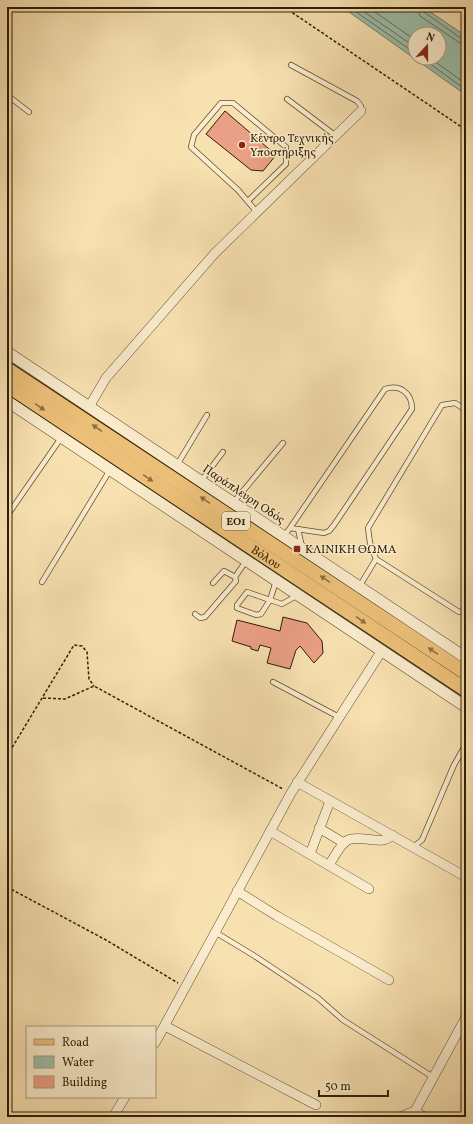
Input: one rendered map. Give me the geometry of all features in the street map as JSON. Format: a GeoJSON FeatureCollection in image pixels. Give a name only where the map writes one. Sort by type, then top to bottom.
{"type":"FeatureCollection","features":[{"type":"Feature","properties":{"kind":"main road","name":"Βόλου"},"geometry":{"type":"LineString","coordinates":[[7,369],[466,673]]}},
{"type":"Feature","properties":{"kind":"main road","name":"Βόλου"},"geometry":{"type":"LineString","coordinates":[[7,385],[466,690]]}},
{"type":"Feature","properties":{"kind":"street"},"geometry":{"type":"LineString","coordinates":[[89,407],[106,378],[215,253],[256,211],[361,111]]}},
{"type":"Feature","properties":{"kind":"street","name":"Παράπλευρη Οδός"},"geometry":{"type":"LineString","coordinates":[[7,352],[233,503],[287,532],[303,549],[433,634],[466,658]]}},
{"type":"Feature","properties":{"kind":"street"},"geometry":{"type":"LineString","coordinates":[[7,401],[299,595],[381,652],[466,707]]}},
{"type":"Feature","properties":{"kind":"street"},"geometry":{"type":"LineString","coordinates":[[156,1041],[290,793],[381,652]]}},
{"type":"Feature","properties":{"kind":"street"},"geometry":{"type":"LineString","coordinates":[[297,782],[466,877]]}},
{"type":"Feature","properties":{"kind":"street"},"geometry":{"type":"LineString","coordinates":[[310,854],[330,801]]}},
{"type":"Feature","properties":{"kind":"street"},"geometry":{"type":"LineString","coordinates":[[319,828],[344,843]]}},
{"type":"Feature","properties":{"kind":"street"},"geometry":{"type":"LineString","coordinates":[[270,831],[369,889]]}},
{"type":"Feature","properties":{"kind":"street"},"geometry":{"type":"LineString","coordinates":[[329,865],[344,843],[353,838],[387,839],[392,835]]}},
{"type":"Feature","properties":{"kind":"street"},"geometry":{"type":"LineString","coordinates":[[237,891],[277,916],[389,980]]}},
{"type":"Feature","properties":{"kind":"street"},"geometry":{"type":"LineString","coordinates":[[400,1117],[415,1111],[466,1017]]}},
{"type":"Feature","properties":{"kind":"street"},"geometry":{"type":"LineString","coordinates":[[165,1026],[316,1105]]}},
{"type":"Feature","properties":{"kind":"street"},"geometry":{"type":"LineString","coordinates":[[113,1117],[123,1098]]}},
{"type":"Feature","properties":{"kind":"street"},"geometry":{"type":"LineString","coordinates":[[415,1111],[424,1117]]}},
{"type":"Feature","properties":{"kind":"lane"},"geometry":{"type":"LineString","coordinates":[[291,64],[357,101],[361,106],[361,111]]}},
{"type":"Feature","properties":{"kind":"lane"},"geometry":{"type":"LineString","coordinates":[[7,95],[29,112]]}},
{"type":"Feature","properties":{"kind":"lane"},"geometry":{"type":"LineString","coordinates":[[288,99],[336,136]]}},
{"type":"Feature","properties":{"kind":"lane"},"geometry":{"type":"LineString","coordinates":[[248,201],[286,164],[286,147],[233,103],[221,103],[194,135],[191,147],[248,201],[256,211]]}},
{"type":"Feature","properties":{"kind":"lane"},"geometry":{"type":"LineString","coordinates":[[397,388],[404,391],[412,400],[412,409],[334,525],[324,533],[298,529],[287,532],[385,389],[397,388]]}},
{"type":"Feature","properties":{"kind":"lane"},"geometry":{"type":"LineString","coordinates":[[466,410],[455,403],[442,405],[368,528],[370,543],[376,559],[459,612],[466,610]]}},
{"type":"Feature","properties":{"kind":"lane"},"geometry":{"type":"LineString","coordinates":[[177,465],[206,415]]}},
{"type":"Feature","properties":{"kind":"lane"},"geometry":{"type":"LineString","coordinates":[[7,516],[61,438]]}},
{"type":"Feature","properties":{"kind":"lane"},"geometry":{"type":"LineString","coordinates":[[233,503],[282,443]]}},
{"type":"Feature","properties":{"kind":"lane"},"geometry":{"type":"LineString","coordinates":[[201,481],[222,452]]}},
{"type":"Feature","properties":{"kind":"lane"},"geometry":{"type":"LineString","coordinates":[[42,582],[110,470]]}},
{"type":"Feature","properties":{"kind":"lane"},"geometry":{"type":"LineString","coordinates":[[298,529],[303,549]]}},
{"type":"Feature","properties":{"kind":"lane"},"geometry":{"type":"LineString","coordinates":[[359,587],[376,559]]}},
{"type":"Feature","properties":{"kind":"lane"},"geometry":{"type":"LineString","coordinates":[[195,614],[200,618],[205,617],[236,581],[235,577],[246,561]]}},
{"type":"Feature","properties":{"kind":"lane"},"geometry":{"type":"LineString","coordinates":[[213,582],[224,571],[235,577]]}},
{"type":"Feature","properties":{"kind":"lane"},"geometry":{"type":"LineString","coordinates":[[276,580],[270,600],[264,611],[259,614],[238,609],[236,606],[247,592],[270,600],[282,604],[299,595]]}},
{"type":"Feature","properties":{"kind":"lane"},"geometry":{"type":"LineString","coordinates":[[273,682],[339,717]]}},
{"type":"Feature","properties":{"kind":"lane"},"geometry":{"type":"LineString","coordinates":[[413,847],[422,840],[454,765],[466,744]]}},
{"type":"Feature","properties":{"kind":"lane"},"geometry":{"type":"LineString","coordinates":[[215,932],[318,998],[347,1023],[433,1077]]}},
{"type":"Feature","properties":{"kind":"path"},"geometry":{"type":"LineString","coordinates":[[284,7],[466,130]]}},
{"type":"Feature","properties":{"kind":"path"},"geometry":{"type":"LineString","coordinates":[[7,756],[74,645],[82,646],[88,652],[89,679],[94,686],[290,793]]}},
{"type":"Feature","properties":{"kind":"path"},"geometry":{"type":"LineString","coordinates":[[43,698],[65,699],[94,686]]}},
{"type":"Feature","properties":{"kind":"path"},"geometry":{"type":"LineString","coordinates":[[7,887],[176,980],[184,990]]}},
{"type":"Feature","properties":{"kind":"water"},"geometry":{"type":"Polygon","coordinates":[[[342,7],[423,7],[466,36],[466,95],[425,66],[447,66],[447,26],[407,26],[407,53],[342,7]]]}},
{"type":"Feature","properties":{"kind":"building","name":"Κέντρο Τεχνικής Υποστήριξης"},"geometry":{"type":"Polygon","coordinates":[[[225,111],[276,155],[263,171],[251,170],[206,134],[225,111]]]}},
{"type":"Feature","properties":{"kind":"building"},"geometry":{"type":"Polygon","coordinates":[[[283,617],[307,623],[322,641],[323,653],[314,663],[300,646],[296,650],[290,669],[267,663],[271,648],[260,645],[258,651],[251,649],[251,647],[232,641],[237,620],[280,631],[283,617]]]}},
{"type":"Feature","properties":{"kind":"place","name":"Κέντρο Τεχνικής Υποστήριξης"},"geometry":{"type":"Point","coordinates":[242,145]}},
{"type":"Feature","properties":{"kind":"place","name":"ΚΛΙΝΙΚΗ ΘΩΜΑ"},"geometry":{"type":"Point","coordinates":[297,549]}}]}
